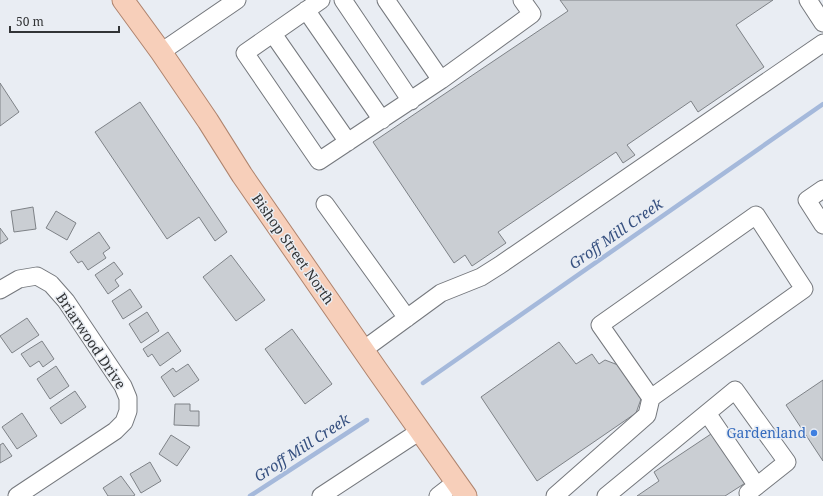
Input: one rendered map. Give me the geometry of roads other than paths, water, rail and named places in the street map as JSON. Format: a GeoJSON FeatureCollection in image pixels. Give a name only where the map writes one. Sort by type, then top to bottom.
{"type":"FeatureCollection","features":[{"type":"Feature","properties":{"kind":"main road","name":"Bishop Street North"},"geometry":{"type":"LineString","coordinates":[[123,0],[208,121],[246,182],[461,489]]}},
{"type":"Feature","properties":{"kind":"street"},"geometry":{"type":"LineString","coordinates":[[160,52],[238,0]]}},
{"type":"Feature","properties":{"kind":"street"},"geometry":{"type":"LineString","coordinates":[[321,0],[245,53],[319,161],[411,101],[532,14],[522,0]]}},
{"type":"Feature","properties":{"kind":"street"},"geometry":{"type":"LineString","coordinates":[[343,0],[411,101]]}},
{"type":"Feature","properties":{"kind":"street"},"geometry":{"type":"LineString","coordinates":[[386,0],[441,80]]}},
{"type":"Feature","properties":{"kind":"street"},"geometry":{"type":"LineString","coordinates":[[808,0],[823,23]]}},
{"type":"Feature","properties":{"kind":"street"},"geometry":{"type":"LineString","coordinates":[[306,10],[382,120]]}},
{"type":"Feature","properties":{"kind":"street"},"geometry":{"type":"LineString","coordinates":[[273,34],[348,142]]}},
{"type":"Feature","properties":{"kind":"street"},"geometry":{"type":"LineString","coordinates":[[363,350],[441,294],[481,277],[823,43]]}},
{"type":"Feature","properties":{"kind":"street"},"geometry":{"type":"LineString","coordinates":[[823,189],[807,200],[823,225]]}},
{"type":"Feature","properties":{"kind":"street"},"geometry":{"type":"LineString","coordinates":[[325,204],[407,318]]}},
{"type":"Feature","properties":{"kind":"street"},"geometry":{"type":"LineString","coordinates":[[555,496],[647,415],[651,398],[804,289],[756,215],[600,325],[651,398]]}},
{"type":"Feature","properties":{"kind":"street","name":"Briarwood Drive"},"geometry":{"type":"LineString","coordinates":[[0,290],[19,279],[37,276],[51,284],[66,301],[123,386],[128,398],[128,411],[124,422],[115,431],[17,496]]}},
{"type":"Feature","properties":{"kind":"street"},"geometry":{"type":"LineString","coordinates":[[606,496],[707,413],[735,390],[787,462],[750,493],[707,413]]}},
{"type":"Feature","properties":{"kind":"street"},"geometry":{"type":"LineString","coordinates":[[320,496],[420,431]]}},
{"type":"Feature","properties":{"kind":"street"},"geometry":{"type":"LineString","coordinates":[[438,496],[461,489]]}},
{"type":"Feature","properties":{"kind":"waterway","name":"Groff Mill Creek"},"geometry":{"type":"LineString","coordinates":[[423,383],[823,104]]}},
{"type":"Feature","properties":{"kind":"waterway","name":"Groff Mill Creek"},"geometry":{"type":"LineString","coordinates":[[250,496],[367,420]]}},
{"type":"Feature","properties":{"kind":"place","name":"Gardenland"},"geometry":{"type":"Point","coordinates":[814,433]}}]}
